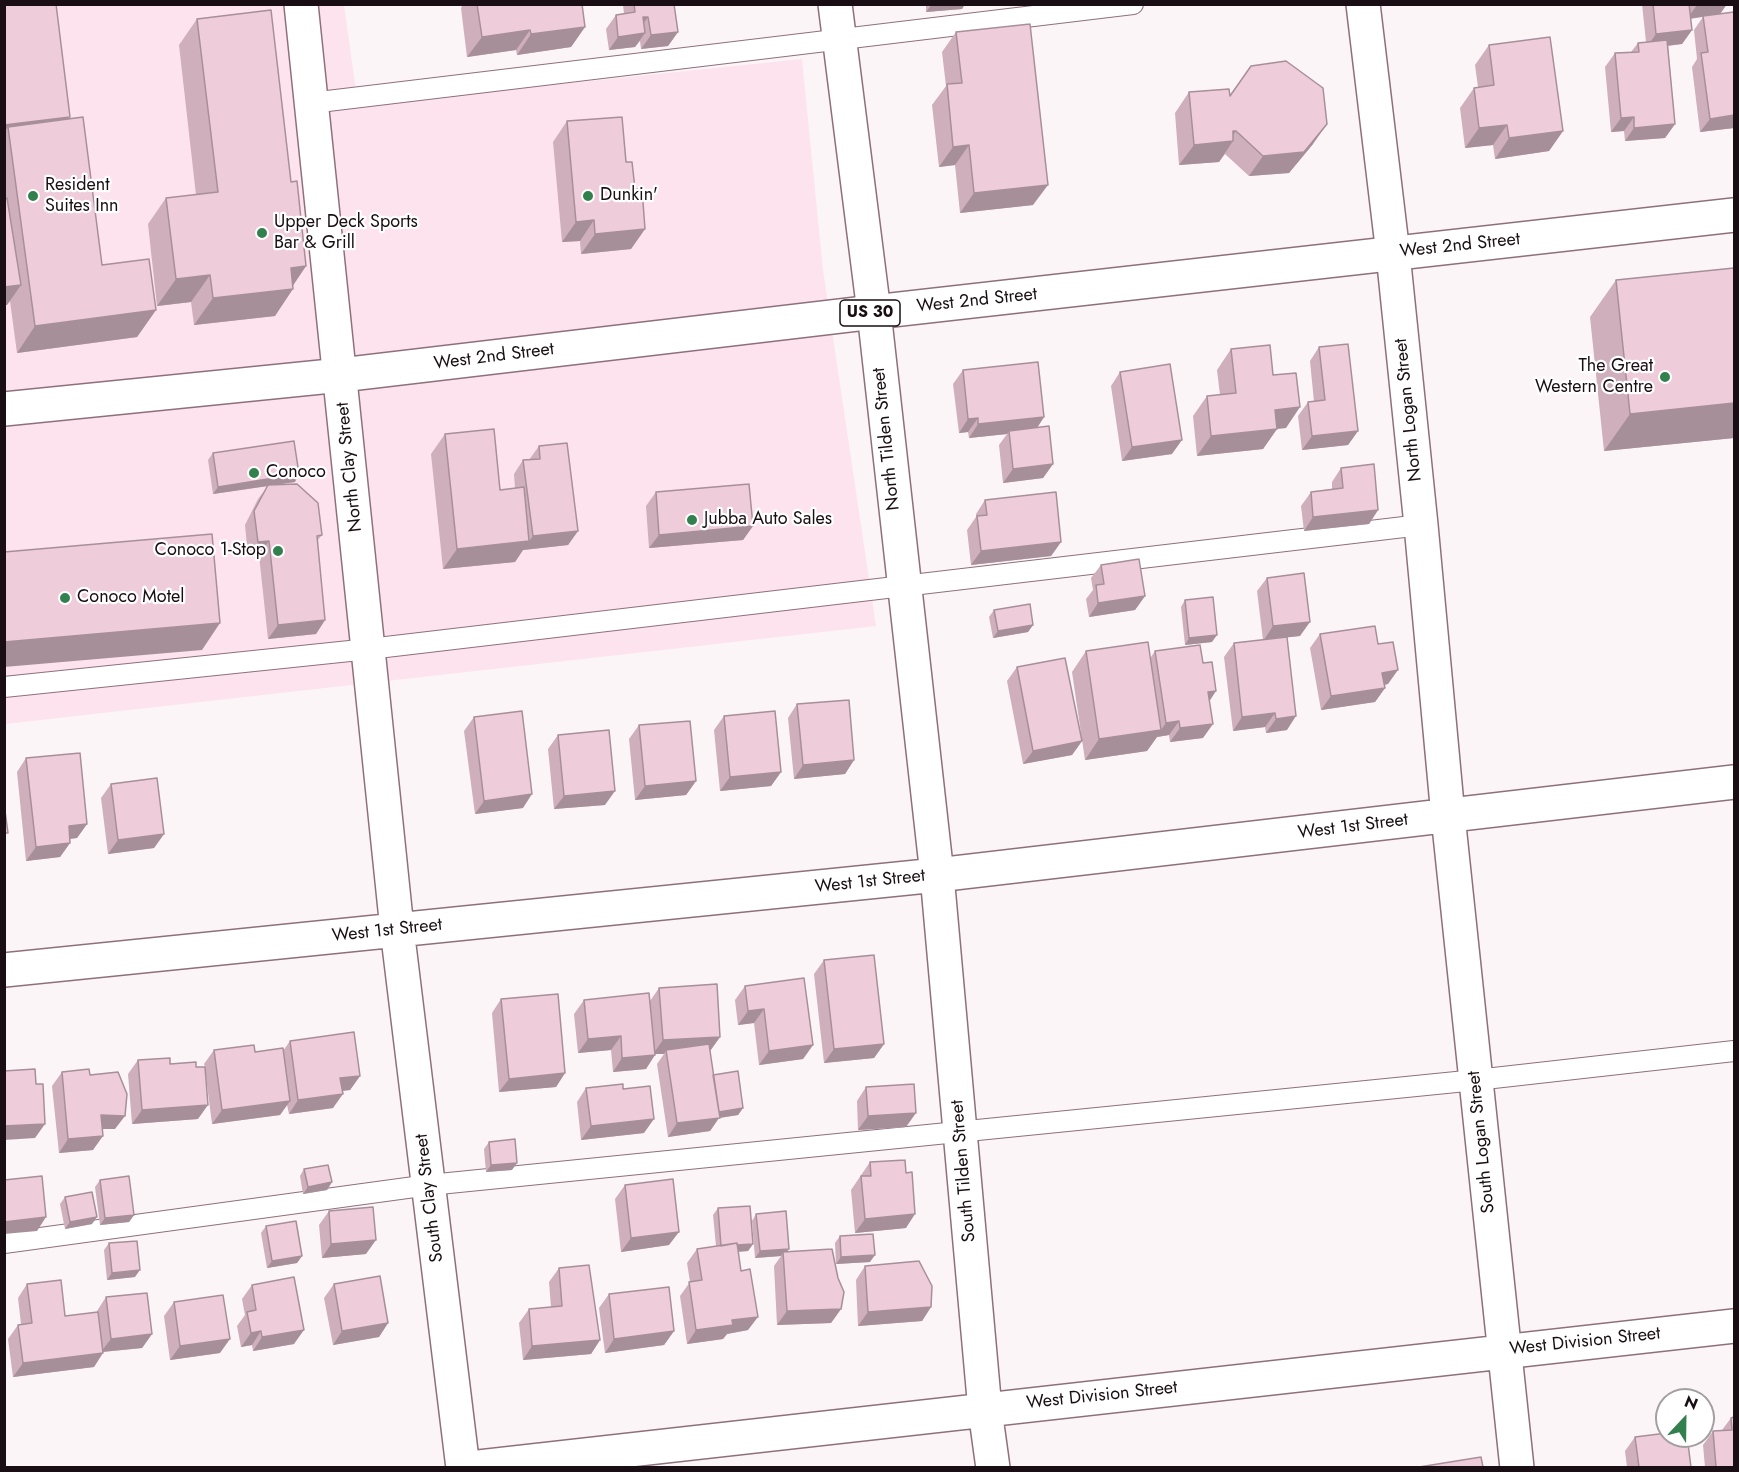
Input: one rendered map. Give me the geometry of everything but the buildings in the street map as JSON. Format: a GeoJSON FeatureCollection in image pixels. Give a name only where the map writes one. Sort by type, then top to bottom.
{"type":"FeatureCollection","features":[{"type":"Feature","properties":{"kind":"main road","name":"North Clay Street"},"geometry":{"type":"LineString","coordinates":[[301,4],[397,929]]}},
{"type":"Feature","properties":{"kind":"main road","name":"North Tilden Street"},"geometry":{"type":"LineString","coordinates":[[835,4],[874,312],[938,875]]}},
{"type":"Feature","properties":{"kind":"main road","name":"North Logan Street"},"geometry":{"type":"LineString","coordinates":[[1363,4],[1393,254],[1448,816]]}},
{"type":"Feature","properties":{"kind":"main road","name":"West 2nd Street"},"geometry":{"type":"LineString","coordinates":[[4,409],[341,375],[1734,215]]}},
{"type":"Feature","properties":{"kind":"main road","name":"West 1st Street"},"geometry":{"type":"LineString","coordinates":[[4,970],[938,875],[1734,782]]}},
{"type":"Feature","properties":{"kind":"main road","name":"South Logan Street"},"geometry":{"type":"LineString","coordinates":[[1448,816],[1517,1467]]}},
{"type":"Feature","properties":{"kind":"main road","name":"South Tilden Street"},"geometry":{"type":"LineString","coordinates":[[938,875],[993,1467]]}},
{"type":"Feature","properties":{"kind":"main road","name":"South Clay Street"},"geometry":{"type":"LineString","coordinates":[[397,929],[463,1467]]}},
{"type":"Feature","properties":{"kind":"main road","name":"West Division Street"},"geometry":{"type":"LineString","coordinates":[[470,1467],[1734,1326]]}},
{"type":"Feature","properties":{"kind":"lane"},"geometry":{"type":"LineString","coordinates":[[311,103],[1133,4]]}},
{"type":"Feature","properties":{"kind":"lane"},"geometry":{"type":"LineString","coordinates":[[4,687],[369,649],[1421,525]]}},
{"type":"Feature","properties":{"kind":"lane"},"geometry":{"type":"LineString","coordinates":[[4,1243],[429,1185],[1476,1080],[1734,1051]]}},
{"type":"Feature","properties":{"kind":"shaded area"},"geometry":{"type":"Polygon","coordinates":[[[4,5],[344,5],[358,105],[802,59],[823,270],[876,626],[5,724],[4,5]]]}},
{"type":"Feature","properties":{"kind":"place","name":"Resident Suites Inn"},"geometry":{"type":"Point","coordinates":[33,196]}},
{"type":"Feature","properties":{"kind":"place","name":"Dunkin'"},"geometry":{"type":"Point","coordinates":[588,196]}},
{"type":"Feature","properties":{"kind":"place","name":"Upper Deck Sports Bar & Grill"},"geometry":{"type":"Point","coordinates":[262,233]}},
{"type":"Feature","properties":{"kind":"place","name":"The Great Western Centre"},"geometry":{"type":"Point","coordinates":[1665,377]}},
{"type":"Feature","properties":{"kind":"place","name":"Conoco"},"geometry":{"type":"Point","coordinates":[254,473]}},
{"type":"Feature","properties":{"kind":"place","name":"Jubba Auto Sales"},"geometry":{"type":"Point","coordinates":[692,520]}},
{"type":"Feature","properties":{"kind":"place","name":"Conoco 1-Stop"},"geometry":{"type":"Point","coordinates":[278,551]}},
{"type":"Feature","properties":{"kind":"place","name":"Conoco Motel"},"geometry":{"type":"Point","coordinates":[65,598]}}]}
